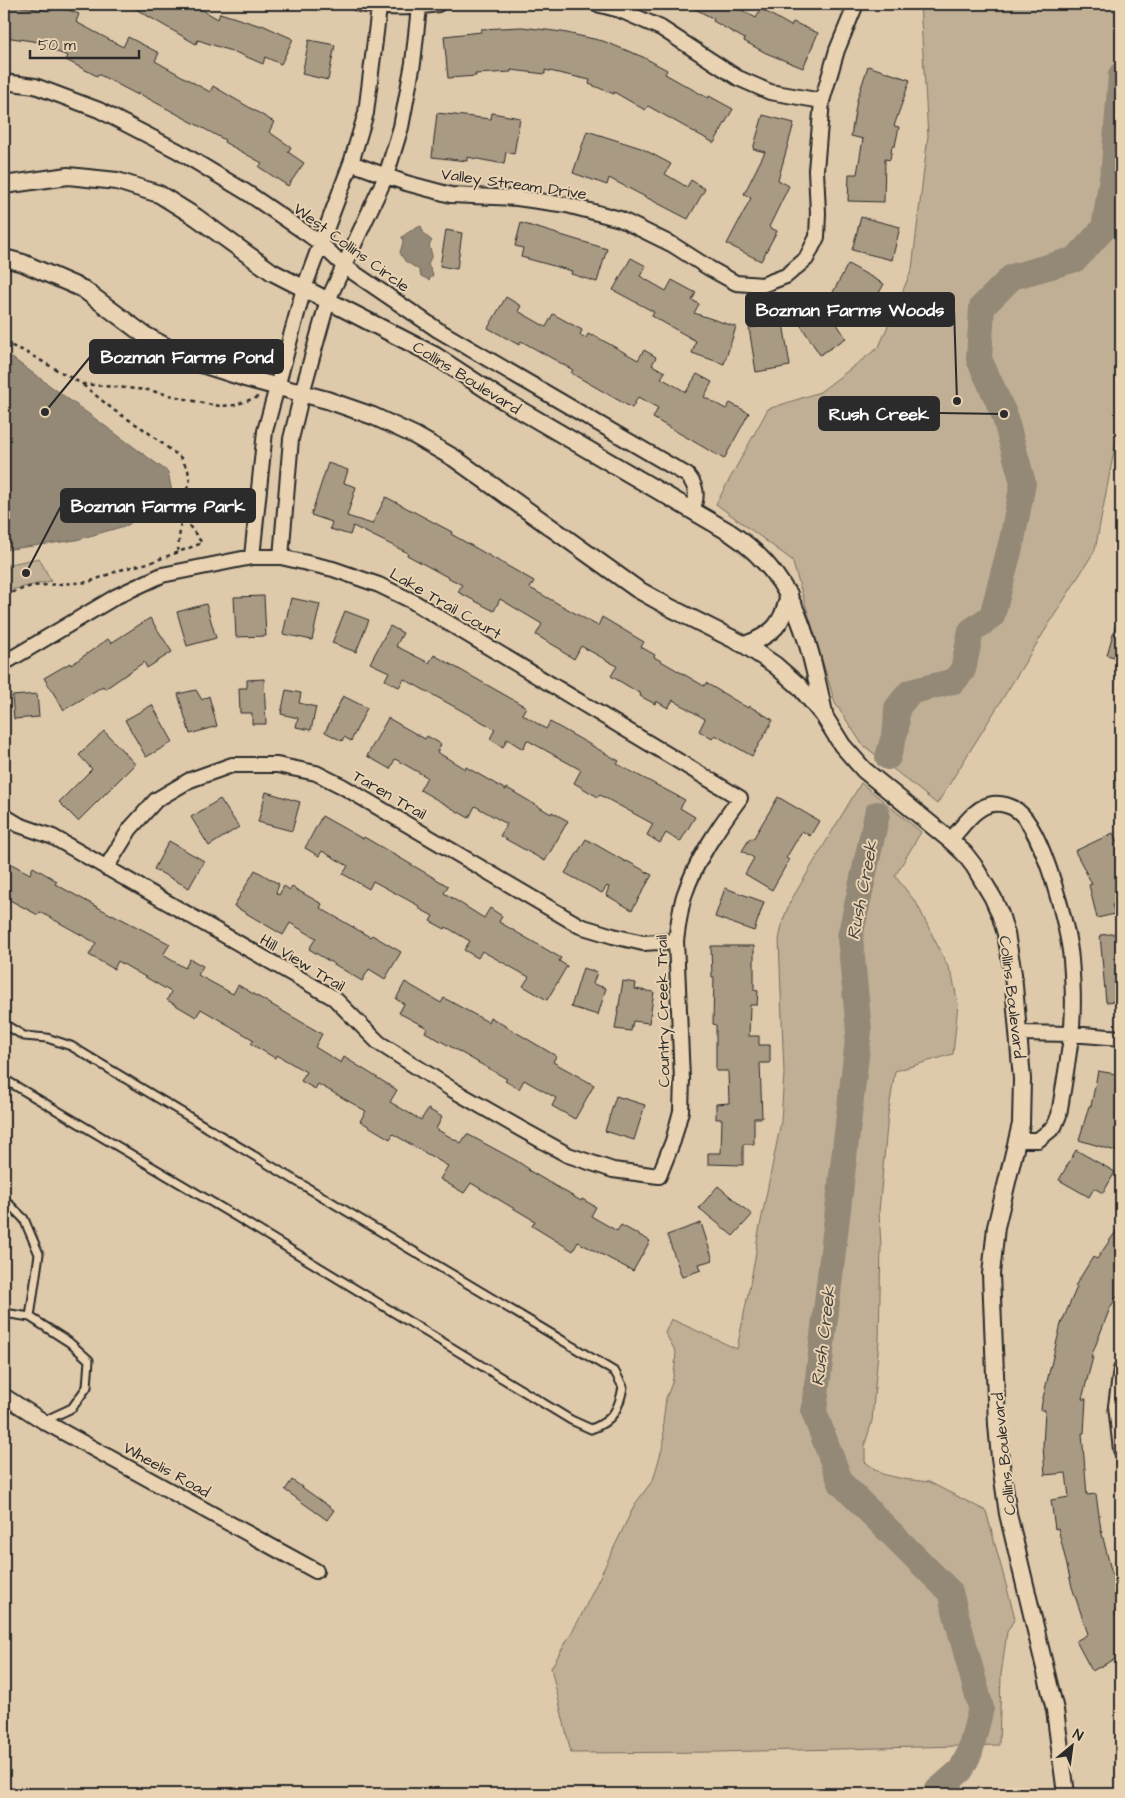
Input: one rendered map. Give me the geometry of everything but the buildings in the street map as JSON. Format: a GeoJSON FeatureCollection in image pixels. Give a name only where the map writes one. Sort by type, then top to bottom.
{"type":"FeatureCollection","features":[{"type":"Feature","properties":{"kind":"street"},"geometry":{"type":"LineString","coordinates":[[359,4],[379,8],[419,7],[438,4]]}},
{"type":"Feature","properties":{"kind":"street"},"geometry":{"type":"LineString","coordinates":[[597,4],[620,10],[661,28],[738,78],[770,92],[822,101]]}},
{"type":"Feature","properties":{"kind":"street","name":"Valley Stream Drive"},"geometry":{"type":"LineString","coordinates":[[351,163],[406,183],[451,194],[517,198],[567,205],[620,219],[673,245],[708,268],[736,283],[762,285],[786,276],[806,259],[817,237],[816,170],[822,101],[837,50],[856,4]]}},
{"type":"Feature","properties":{"kind":"street"},"geometry":{"type":"LineString","coordinates":[[281,557],[291,439],[302,393],[328,300],[386,176],[401,127],[413,63],[419,7]]}},
{"type":"Feature","properties":{"kind":"street"},"geometry":{"type":"LineString","coordinates":[[252,557],[265,431],[304,288],[351,163],[366,113],[379,8]]}},
{"type":"Feature","properties":{"kind":"street","name":"West Collins Circle"},"geometry":{"type":"LineString","coordinates":[[4,82],[35,86],[99,110],[178,151],[246,192],[320,243],[344,266],[462,345],[680,469],[687,474],[696,490],[692,510]]}},
{"type":"Feature","properties":{"kind":"street","name":"Collins Boulevard"},"geometry":{"type":"LineString","coordinates":[[4,185],[68,176],[117,181],[159,194],[203,222],[272,272],[434,355],[503,400],[692,510],[743,542],[758,554],[789,594],[804,636],[824,716]]}},
{"type":"Feature","properties":{"kind":"street","name":"Collins Boulevard"},"geometry":{"type":"LineString","coordinates":[[4,258],[23,263],[83,289],[143,334],[192,361],[373,416],[428,443],[474,472],[630,584],[671,608],[745,645],[775,665],[788,676],[824,716],[842,745],[864,770],[950,840],[964,853],[979,873],[1000,914],[1010,954],[1020,1033],[1022,1079],[1021,1124],[996,1227],[992,1266],[997,1424],[1008,1514],[1055,1710],[1066,1794]]}},
{"type":"Feature","properties":{"kind":"street","name":"Lake Trail Court"},"geometry":{"type":"LineString","coordinates":[[4,663],[117,596],[162,575],[252,557],[281,557],[333,568],[379,585],[412,601],[740,798]]}},
{"type":"Feature","properties":{"kind":"street"},"geometry":{"type":"LineString","coordinates":[[745,645],[760,639],[778,625],[783,616],[789,594]]}},
{"type":"Feature","properties":{"kind":"street","name":"Taren Trail"},"geometry":{"type":"LineString","coordinates":[[106,868],[130,829],[156,800],[190,780],[232,765],[277,765],[316,773],[342,786],[580,926],[643,943],[676,942]]}},
{"type":"Feature","properties":{"kind":"street","name":"Country Creek Trail"},"geometry":{"type":"LineString","coordinates":[[659,1176],[674,1141],[681,1111],[682,1079],[676,942],[684,896],[718,828],[740,798]]}},
{"type":"Feature","properties":{"kind":"street"},"geometry":{"type":"LineString","coordinates":[[950,840],[977,811],[985,806],[993,804],[1010,806],[1019,811],[1026,819],[1037,839],[1049,868],[1067,930],[1071,959],[1071,1034],[1059,1115],[1054,1127],[1038,1140],[1018,1140]]}},
{"type":"Feature","properties":{"kind":"street","name":"Hill View Trail"},"geometry":{"type":"LineString","coordinates":[[4,816],[20,825],[53,837],[334,998],[380,1043],[453,1090],[568,1155],[613,1170],[659,1176]]}},
{"type":"Feature","properties":{"kind":"street"},"geometry":{"type":"LineString","coordinates":[[1020,1033],[1071,1034],[1121,1038]]}},
{"type":"Feature","properties":{"kind":"street"},"geometry":{"type":"LineString","coordinates":[[1121,1369],[1116,1406],[1121,1450]]}},
{"type":"Feature","properties":{"kind":"street","name":"Wheelis Road"},"geometry":{"type":"LineString","coordinates":[[4,1396],[43,1421],[316,1571]]}},
{"type":"Feature","properties":{"kind":"lane"},"geometry":{"type":"LineString","coordinates":[[4,1024],[24,1036],[46,1038],[71,1046],[606,1366],[614,1372],[623,1387],[620,1403],[605,1424],[591,1429],[571,1420],[214,1203],[4,1079]]}},
{"type":"Feature","properties":{"kind":"lane"},"geometry":{"type":"LineString","coordinates":[[4,1199],[24,1219],[39,1254],[30,1317]]}},
{"type":"Feature","properties":{"kind":"lane"},"geometry":{"type":"LineString","coordinates":[[4,1313],[30,1317],[69,1342],[89,1360],[87,1387],[72,1408],[43,1421]]}},
{"type":"Feature","properties":{"kind":"path"},"geometry":{"type":"LineString","coordinates":[[4,343],[22,350],[82,384],[115,411],[145,430],[181,458],[188,470],[190,482],[184,497],[178,551]]}},
{"type":"Feature","properties":{"kind":"path"},"geometry":{"type":"LineString","coordinates":[[82,384],[148,390],[220,406],[235,405],[261,395]]}},
{"type":"Feature","properties":{"kind":"path"},"geometry":{"type":"LineString","coordinates":[[4,595],[32,586],[89,582],[120,570],[152,562],[202,543],[182,516]]}},
{"type":"Feature","properties":{"kind":"shaded area"},"geometry":{"type":"Polygon","coordinates":[[[920,4],[1121,4],[1121,415],[1095,550],[937,804],[862,744],[835,703],[792,560],[716,504],[768,409],[820,392],[879,347],[912,269],[928,136],[920,4]]]}},
{"type":"Feature","properties":{"kind":"shaded area"},"geometry":{"type":"Polygon","coordinates":[[[421,226],[424,234],[432,241],[429,245],[432,255],[428,264],[433,275],[429,280],[421,276],[419,270],[405,261],[400,253],[403,242],[402,237],[421,226]]]}},
{"type":"Feature","properties":{"kind":"shaded area"},"geometry":{"type":"Polygon","coordinates":[[[4,352],[168,472],[176,512],[147,510],[128,525],[76,540],[4,550],[4,352]]]}},
{"type":"Feature","properties":{"kind":"shaded area"},"geometry":{"type":"Polygon","coordinates":[[[39,558],[51,581],[6,591],[6,565],[39,558]]]}},
{"type":"Feature","properties":{"kind":"shaded area"},"geometry":{"type":"Polygon","coordinates":[[[861,783],[921,832],[895,876],[917,904],[952,975],[958,1004],[953,1054],[895,1071],[888,1115],[879,1211],[881,1247],[879,1340],[872,1421],[865,1444],[865,1462],[882,1474],[929,1482],[986,1511],[1015,1618],[1007,1632],[1001,1675],[999,1745],[717,1752],[571,1753],[551,1668],[580,1618],[635,1504],[653,1480],[664,1442],[663,1422],[666,1398],[672,1383],[675,1366],[676,1352],[665,1333],[671,1319],[737,1349],[781,1122],[784,1073],[779,940],[783,920],[790,902],[861,783]]]}},
{"type":"Feature","properties":{"kind":"waterway","name":"Rush Creek"},"geometry":{"type":"LineString","coordinates":[[888,757],[896,729],[897,708],[910,692],[954,681],[963,670],[971,631],[992,616],[1012,540],[1023,483],[1004,414],[979,359],[982,307],[1012,277],[1076,259],[1104,228],[1114,165],[1121,75]]}},
{"type":"Feature","properties":{"kind":"waterway","name":"Rush Creek"},"geometry":{"type":"LineString","coordinates":[[877,814],[850,937],[859,1031],[814,1412],[841,1483],[950,1592],[981,1708],[970,1752],[961,1770],[936,1794]]}},
{"type":"Feature","properties":{"kind":"place","name":"Bozman Farms Woods"},"geometry":{"type":"Point","coordinates":[957,401]}},
{"type":"Feature","properties":{"kind":"place","name":"Bozman Farms Pond"},"geometry":{"type":"Point","coordinates":[45,412]}},
{"type":"Feature","properties":{"kind":"place","name":"Rush Creek"},"geometry":{"type":"Point","coordinates":[1004,414]}},
{"type":"Feature","properties":{"kind":"place","name":"Bozman Farms Park"},"geometry":{"type":"Point","coordinates":[26,573]}}]}
